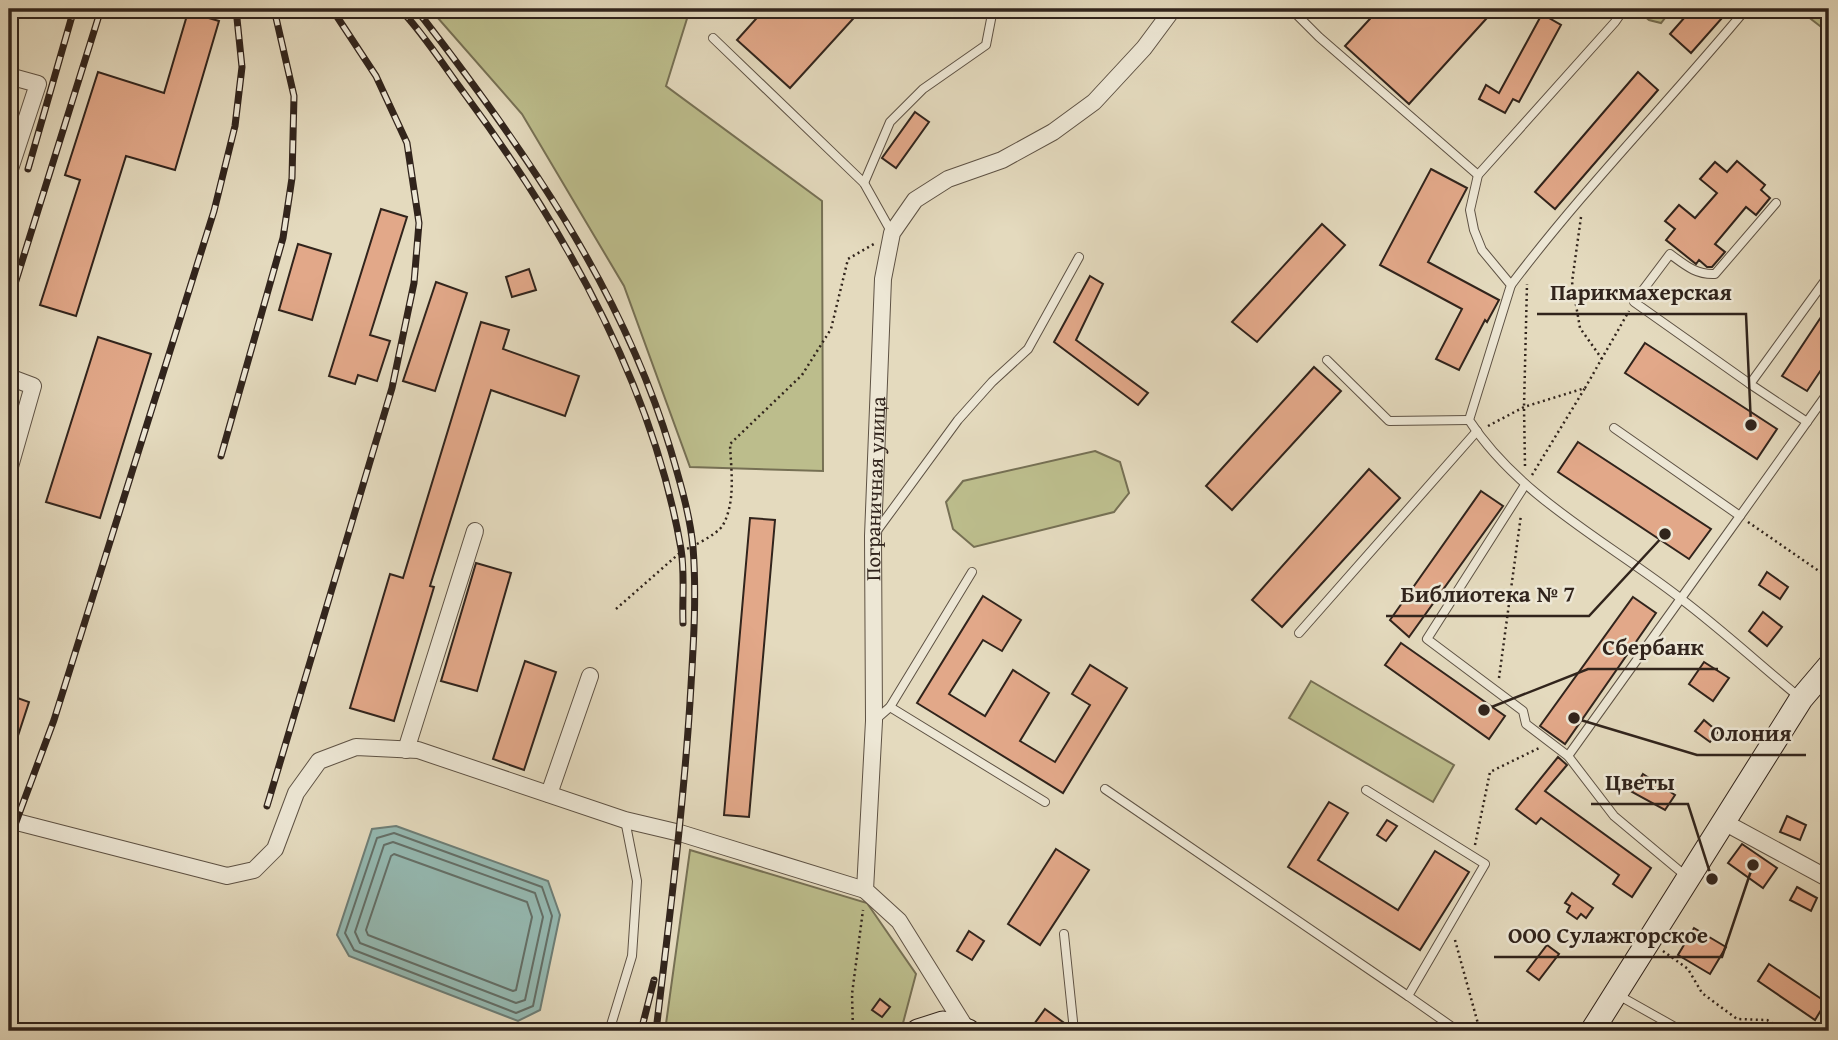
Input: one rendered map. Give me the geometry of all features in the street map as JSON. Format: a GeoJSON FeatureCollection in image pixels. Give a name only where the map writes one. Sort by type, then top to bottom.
{"type":"FeatureCollection","features":[{"type":"Feature","properties":{"kind":"main road"},"geometry":{"type":"LineString","coordinates":[[1592,1031],[1801,699],[1829,666]]}},
{"type":"Feature","properties":{"kind":"main road"},"geometry":{"type":"LineString","coordinates":[[918,1031],[943,1023],[968,1031]]}},
{"type":"Feature","properties":{"kind":"street","name":"Пограничная улица"},"geometry":{"type":"LineString","coordinates":[[865,890],[874,721],[873,536],[883,279],[892,233],[915,200],[948,179],[1002,160],[1053,132],[1094,102],[1144,48],[1173,9]]}},
{"type":"Feature","properties":{"kind":"street"},"geometry":{"type":"LineString","coordinates":[[9,76],[38,85],[9,172]]}},
{"type":"Feature","properties":{"kind":"street"},"geometry":{"type":"LineString","coordinates":[[9,377],[33,386],[9,471]]}},
{"type":"Feature","properties":{"kind":"street"},"geometry":{"type":"LineString","coordinates":[[406,750],[475,531]]}},
{"type":"Feature","properties":{"kind":"street"},"geometry":{"type":"LineString","coordinates":[[549,794],[590,677]]}},
{"type":"Feature","properties":{"kind":"street"},"geometry":{"type":"LineString","coordinates":[[9,820],[227,876],[254,870],[275,849],[296,793],[319,761],[356,747],[418,750],[625,820],[680,833],[865,890],[900,921],[968,1031]]}},
{"type":"Feature","properties":{"kind":"street"},"geometry":{"type":"LineString","coordinates":[[1722,821],[1829,879]]}},
{"type":"Feature","properties":{"kind":"lane"},"geometry":{"type":"LineString","coordinates":[[864,183],[890,122],[923,89],[986,44],[993,9]]}},
{"type":"Feature","properties":{"kind":"lane"},"geometry":{"type":"LineString","coordinates":[[1291,9],[1319,37],[1478,175]]}},
{"type":"Feature","properties":{"kind":"lane"},"geometry":{"type":"LineString","coordinates":[[1511,285],[1482,250],[1474,230],[1470,210],[1478,175],[1624,9]]}},
{"type":"Feature","properties":{"kind":"lane"},"geometry":{"type":"LineString","coordinates":[[1469,420],[1511,285],[1584,195],[1688,79],[1746,9]]}},
{"type":"Feature","properties":{"kind":"lane"},"geometry":{"type":"LineString","coordinates":[[713,38],[864,183],[892,233]]}},
{"type":"Feature","properties":{"kind":"lane"},"geometry":{"type":"LineString","coordinates":[[1776,203],[1715,274],[1704,275],[1694,271],[1670,254],[1634,302],[1807,422]]}},
{"type":"Feature","properties":{"kind":"lane"},"geometry":{"type":"LineString","coordinates":[[873,536],[958,421],[992,382],[1028,349],[1079,257]]}},
{"type":"Feature","properties":{"kind":"lane"},"geometry":{"type":"LineString","coordinates":[[1750,384],[1829,275]]}},
{"type":"Feature","properties":{"kind":"lane"},"geometry":{"type":"LineString","coordinates":[[1327,360],[1388,421],[1469,420]]}},
{"type":"Feature","properties":{"kind":"lane"},"geometry":{"type":"LineString","coordinates":[[1568,756],[1829,391]]}},
{"type":"Feature","properties":{"kind":"lane"},"geometry":{"type":"LineString","coordinates":[[1469,420],[1525,485],[1681,598],[1801,699]]}},
{"type":"Feature","properties":{"kind":"lane"},"geometry":{"type":"LineString","coordinates":[[1614,428],[1740,516]]}},
{"type":"Feature","properties":{"kind":"lane"},"geometry":{"type":"LineString","coordinates":[[1299,633],[1477,431]]}},
{"type":"Feature","properties":{"kind":"lane"},"geometry":{"type":"LineString","coordinates":[[1525,485],[1427,639],[1523,711],[1526,724],[1568,756],[1614,816],[1687,877]]}},
{"type":"Feature","properties":{"kind":"lane"},"geometry":{"type":"LineString","coordinates":[[874,721],[890,707],[972,572]]}},
{"type":"Feature","properties":{"kind":"lane"},"geometry":{"type":"LineString","coordinates":[[890,707],[1045,802]]}},
{"type":"Feature","properties":{"kind":"lane"},"geometry":{"type":"LineString","coordinates":[[1105,789],[1458,1031]]}},
{"type":"Feature","properties":{"kind":"lane"},"geometry":{"type":"LineString","coordinates":[[1366,790],[1485,864],[1408,996]]}},
{"type":"Feature","properties":{"kind":"lane"},"geometry":{"type":"LineString","coordinates":[[607,1031],[632,956],[637,881],[625,820]]}},
{"type":"Feature","properties":{"kind":"lane"},"geometry":{"type":"LineString","coordinates":[[1065,934],[1074,1031]]}},
{"type":"Feature","properties":{"kind":"lane"},"geometry":{"type":"LineString","coordinates":[[1616,993],[1682,1031]]}},
{"type":"Feature","properties":{"kind":"path"},"geometry":{"type":"LineString","coordinates":[[1584,195],[1572,282],[1580,328],[1602,359]]}},
{"type":"Feature","properties":{"kind":"path"},"geometry":{"type":"LineString","coordinates":[[616,609],[682,551],[693,547],[722,527],[731,497],[730,443],[802,375],[831,329],[848,259],[892,233]]}},
{"type":"Feature","properties":{"kind":"path"},"geometry":{"type":"LineString","coordinates":[[1525,485],[1634,302]]}},
{"type":"Feature","properties":{"kind":"path"},"geometry":{"type":"LineString","coordinates":[[1477,431],[1524,407],[1585,388]]}},
{"type":"Feature","properties":{"kind":"path"},"geometry":{"type":"LineString","coordinates":[[1740,516],[1829,578]]}},
{"type":"Feature","properties":{"kind":"path"},"geometry":{"type":"LineString","coordinates":[[1472,855],[1490,772],[1549,743]]}},
{"type":"Feature","properties":{"kind":"path"},"geometry":{"type":"LineString","coordinates":[[853,1031],[852,994],[865,890]]}},
{"type":"Feature","properties":{"kind":"path"},"geometry":{"type":"LineString","coordinates":[[1451,922],[1480,1031]]}},
{"type":"Feature","properties":{"kind":"path"},"geometry":{"type":"LineString","coordinates":[[1649,941],[1688,969],[1702,993],[1737,1019],[1767,1020],[1785,1031]]}},
{"type":"Feature","properties":{"kind":"green space"},"geometry":{"type":"Polygon","coordinates":[[[430,9],[690,9],[666,86],[822,201],[823,471],[690,467],[624,286],[522,114],[430,9]]]}},
{"type":"Feature","properties":{"kind":"green space"},"geometry":{"type":"Polygon","coordinates":[[[1645,9],[1672,9],[1661,23],[1649,20],[1643,15],[1645,9]]]}},
{"type":"Feature","properties":{"kind":"green space"},"geometry":{"type":"Polygon","coordinates":[[[1798,9],[1815,9],[1829,23],[1829,33],[1798,9]]]}},
{"type":"Feature","properties":{"kind":"green space"},"geometry":{"type":"Polygon","coordinates":[[[1095,451],[1120,462],[1129,493],[1114,512],[974,547],[953,529],[946,502],[963,481],[1095,451]]]}},
{"type":"Feature","properties":{"kind":"green space"},"geometry":{"type":"Polygon","coordinates":[[[1311,681],[1454,765],[1433,802],[1289,718],[1311,681]]]}},
{"type":"Feature","properties":{"kind":"green space"},"geometry":{"type":"Polygon","coordinates":[[[690,850],[867,903],[916,974],[903,1023],[897,1031],[665,1031],[690,850]]]}},
{"type":"Feature","properties":{"kind":"water"},"geometry":{"type":"Polygon","coordinates":[[[396,826],[548,881],[560,915],[540,1010],[518,1021],[349,956],[337,935],[372,829],[396,826]]]}},
{"type":"Feature","properties":{"kind":"building"},"geometry":{"type":"Polygon","coordinates":[[[765,9],[862,9],[790,88],[737,40],[765,9]]]}},
{"type":"Feature","properties":{"kind":"building"},"geometry":{"type":"Polygon","coordinates":[[[1379,9],[1474,9],[1486,19],[1409,104],[1345,46],[1379,9]]]}},
{"type":"Feature","properties":{"kind":"building"},"geometry":{"type":"Polygon","coordinates":[[[1692,9],[1730,9],[1691,53],[1670,34],[1692,9]]]}},
{"type":"Feature","properties":{"kind":"building"},"geometry":{"type":"Polygon","coordinates":[[[188,12],[219,21],[175,170],[126,156],[76,316],[40,305],[80,180],[65,175],[98,72],[164,93],[188,12]]]}},
{"type":"Feature","properties":{"kind":"building"},"geometry":{"type":"Polygon","coordinates":[[[1542,14],[1561,25],[1519,102],[1513,99],[1505,113],[1479,99],[1486,85],[1499,93],[1542,14]]]}},
{"type":"Feature","properties":{"kind":"building"},"geometry":{"type":"Polygon","coordinates":[[[1638,72],[1658,90],[1555,209],[1535,192],[1638,72]]]}},
{"type":"Feature","properties":{"kind":"building"},"geometry":{"type":"Polygon","coordinates":[[[915,112],[929,122],[896,168],[882,158],[915,112]]]}},
{"type":"Feature","properties":{"kind":"building"},"geometry":{"type":"Polygon","coordinates":[[[1737,161],[1765,185],[1761,190],[1770,198],[1756,215],[1746,207],[1715,244],[1725,252],[1712,267],[1707,267],[1699,260],[1696,264],[1666,240],[1675,229],[1665,221],[1679,205],[1695,218],[1717,193],[1700,179],[1715,162],[1727,172],[1737,161]]]}},
{"type":"Feature","properties":{"kind":"building"},"geometry":{"type":"Polygon","coordinates":[[[1431,169],[1467,188],[1428,262],[1499,300],[1487,322],[1485,320],[1459,370],[1436,359],[1462,309],[1380,265],[1431,169]]]}},
{"type":"Feature","properties":{"kind":"building"},"geometry":{"type":"Polygon","coordinates":[[[381,209],[407,217],[370,335],[390,341],[377,381],[358,375],[355,384],[329,376],[381,209]]]}},
{"type":"Feature","properties":{"kind":"building"},"geometry":{"type":"Polygon","coordinates":[[[1322,224],[1345,245],[1257,342],[1232,322],[1322,224]]]}},
{"type":"Feature","properties":{"kind":"building"},"geometry":{"type":"Polygon","coordinates":[[[298,244],[331,254],[312,320],[279,310],[298,244]]]}},
{"type":"Feature","properties":{"kind":"building"},"geometry":{"type":"Polygon","coordinates":[[[529,269],[536,290],[512,297],[506,277],[529,269]]]}},
{"type":"Feature","properties":{"kind":"building"},"geometry":{"type":"Polygon","coordinates":[[[1090,276],[1103,284],[1076,340],[1148,393],[1138,405],[1054,342],[1090,276]]]}},
{"type":"Feature","properties":{"kind":"building"},"geometry":{"type":"Polygon","coordinates":[[[436,282],[467,293],[435,391],[403,381],[436,282]]]}},
{"type":"Feature","properties":{"kind":"building"},"geometry":{"type":"Polygon","coordinates":[[[1829,305],[1829,358],[1807,391],[1782,376],[1829,305]]]}},
{"type":"Feature","properties":{"kind":"building"},"geometry":{"type":"Polygon","coordinates":[[[481,322],[509,330],[503,349],[579,376],[565,416],[491,390],[430,586],[434,587],[394,721],[350,708],[390,574],[403,578],[481,322]]]}},
{"type":"Feature","properties":{"kind":"building"},"geometry":{"type":"Polygon","coordinates":[[[98,337],[151,354],[100,518],[46,502],[98,337]]]}},
{"type":"Feature","properties":{"kind":"building"},"geometry":{"type":"Polygon","coordinates":[[[1645,343],[1777,429],[1757,459],[1625,373],[1645,343]]]}},
{"type":"Feature","properties":{"kind":"building"},"geometry":{"type":"Polygon","coordinates":[[[1314,367],[1341,391],[1232,510],[1206,486],[1314,367]]]}},
{"type":"Feature","properties":{"kind":"building"},"geometry":{"type":"Polygon","coordinates":[[[1578,442],[1711,529],[1689,559],[1558,472],[1578,442]]]}},
{"type":"Feature","properties":{"kind":"building"},"geometry":{"type":"Polygon","coordinates":[[[1369,469],[1400,498],[1282,627],[1252,600],[1369,469]]]}},
{"type":"Feature","properties":{"kind":"building"},"geometry":{"type":"Polygon","coordinates":[[[1481,491],[1503,506],[1409,637],[1390,620],[1481,491]]]}},
{"type":"Feature","properties":{"kind":"building"},"geometry":{"type":"Polygon","coordinates":[[[750,518],[775,520],[749,817],[724,815],[750,518]]]}},
{"type":"Feature","properties":{"kind":"building"},"geometry":{"type":"Polygon","coordinates":[[[476,563],[511,573],[477,691],[441,681],[476,563]]]}},
{"type":"Feature","properties":{"kind":"building"},"geometry":{"type":"Polygon","coordinates":[[[1767,572],[1788,587],[1780,599],[1759,585],[1767,572]]]}},
{"type":"Feature","properties":{"kind":"building"},"geometry":{"type":"Polygon","coordinates":[[[983,596],[1021,620],[1002,651],[983,640],[949,694],[985,716],[1013,670],[1049,693],[1020,741],[1055,762],[1090,705],[1072,694],[1090,665],[1127,688],[1063,793],[917,703],[983,596]]]}},
{"type":"Feature","properties":{"kind":"building"},"geometry":{"type":"Polygon","coordinates":[[[1633,597],[1656,613],[1565,744],[1540,726],[1633,597]]]}},
{"type":"Feature","properties":{"kind":"building"},"geometry":{"type":"Polygon","coordinates":[[[1763,612],[1782,627],[1767,646],[1749,631],[1763,612]]]}},
{"type":"Feature","properties":{"kind":"building"},"geometry":{"type":"Polygon","coordinates":[[[1401,643],[1505,716],[1489,739],[1385,665],[1401,643]]]}},
{"type":"Feature","properties":{"kind":"building"},"geometry":{"type":"Polygon","coordinates":[[[525,661],[556,672],[524,770],[493,759],[525,661]]]}},
{"type":"Feature","properties":{"kind":"building"},"geometry":{"type":"Polygon","coordinates":[[[1704,662],[1729,678],[1713,701],[1689,684],[1704,662]]]}},
{"type":"Feature","properties":{"kind":"building"},"geometry":{"type":"Polygon","coordinates":[[[9,695],[29,702],[11,757],[9,757],[9,695]]]}},
{"type":"Feature","properties":{"kind":"building"},"geometry":{"type":"Polygon","coordinates":[[[1704,720],[1718,732],[1710,742],[1695,731],[1704,720]]]}},
{"type":"Feature","properties":{"kind":"building"},"geometry":{"type":"Polygon","coordinates":[[[1558,757],[1567,765],[1545,791],[1651,868],[1632,897],[1613,884],[1619,875],[1541,818],[1536,824],[1516,809],[1558,757]]]}},
{"type":"Feature","properties":{"kind":"building"},"geometry":{"type":"Polygon","coordinates":[[[1643,774],[1675,795],[1665,810],[1632,792],[1643,774]]]}},
{"type":"Feature","properties":{"kind":"building"},"geometry":{"type":"Polygon","coordinates":[[[1329,802],[1348,813],[1318,860],[1398,910],[1435,851],[1469,872],[1420,950],[1288,867],[1329,802]]]}},
{"type":"Feature","properties":{"kind":"building"},"geometry":{"type":"Polygon","coordinates":[[[1787,816],[1806,825],[1800,840],[1780,832],[1787,816]]]}},
{"type":"Feature","properties":{"kind":"building"},"geometry":{"type":"Polygon","coordinates":[[[1387,820],[1397,826],[1386,841],[1377,835],[1387,820]]]}},
{"type":"Feature","properties":{"kind":"building"},"geometry":{"type":"Polygon","coordinates":[[[1742,844],[1777,868],[1763,888],[1728,863],[1742,844]]]}},
{"type":"Feature","properties":{"kind":"building"},"geometry":{"type":"Polygon","coordinates":[[[1056,849],[1089,870],[1040,945],[1008,924],[1056,849]]]}},
{"type":"Feature","properties":{"kind":"building"},"geometry":{"type":"Polygon","coordinates":[[[1797,887],[1817,898],[1811,911],[1790,900],[1797,887]]]}},
{"type":"Feature","properties":{"kind":"building"},"geometry":{"type":"Polygon","coordinates":[[[1572,893],[1593,908],[1586,918],[1581,914],[1577,919],[1567,912],[1570,906],[1565,903],[1572,893]]]}},
{"type":"Feature","properties":{"kind":"building"},"geometry":{"type":"Polygon","coordinates":[[[1694,928],[1726,947],[1710,974],[1678,955],[1694,928]]]}},
{"type":"Feature","properties":{"kind":"building"},"geometry":{"type":"Polygon","coordinates":[[[969,931],[984,941],[972,960],[957,951],[969,931]]]}},
{"type":"Feature","properties":{"kind":"building"},"geometry":{"type":"Polygon","coordinates":[[[1547,945],[1559,954],[1539,980],[1527,971],[1547,945]]]}},
{"type":"Feature","properties":{"kind":"building"},"geometry":{"type":"Polygon","coordinates":[[[1769,964],[1826,1002],[1815,1020],[1758,981],[1769,964]]]}},
{"type":"Feature","properties":{"kind":"building"},"geometry":{"type":"Polygon","coordinates":[[[880,999],[890,1007],[882,1017],[872,1010],[880,999]]]}},
{"type":"Feature","properties":{"kind":"building"},"geometry":{"type":"Polygon","coordinates":[[[1045,1009],[1067,1025],[1067,1031],[1029,1031],[1045,1009]]]}},
{"type":"Feature","properties":{"kind":"railway"},"geometry":{"type":"LineString","coordinates":[[28,169],[74,9]]}},
{"type":"Feature","properties":{"kind":"railway"},"geometry":{"type":"LineString","coordinates":[[9,303],[101,9]]}},
{"type":"Feature","properties":{"kind":"railway"},"geometry":{"type":"LineString","coordinates":[[9,835],[54,720],[214,211],[235,126],[242,67],[236,9]]}},
{"type":"Feature","properties":{"kind":"railway"},"geometry":{"type":"LineString","coordinates":[[221,456],[283,238],[292,178],[294,96],[274,9]]}},
{"type":"Feature","properties":{"kind":"railway"},"geometry":{"type":"LineString","coordinates":[[267,806],[392,388],[414,283],[419,223],[407,143],[376,76],[332,9]]}},
{"type":"Feature","properties":{"kind":"railway"},"geometry":{"type":"LineString","coordinates":[[400,9],[433,50],[535,197],[599,309],[626,367],[668,488],[681,549],[683,623]]}},
{"type":"Feature","properties":{"kind":"railway"},"geometry":{"type":"LineString","coordinates":[[416,9],[529,164],[596,274],[650,390],[684,499],[692,535],[694,566],[692,663],[680,826],[656,1031]]}},
{"type":"Feature","properties":{"kind":"railway"},"geometry":{"type":"LineString","coordinates":[[641,1031],[654,980]]}},
{"type":"Feature","properties":{"kind":"place","name":"Парикмахерская"},"geometry":{"type":"Point","coordinates":[1751,425]}},
{"type":"Feature","properties":{"kind":"place","name":"Библиотека № 7"},"geometry":{"type":"Point","coordinates":[1665,534]}},
{"type":"Feature","properties":{"kind":"place","name":"Сбербанк"},"geometry":{"type":"Point","coordinates":[1484,710]}},
{"type":"Feature","properties":{"kind":"place","name":"Олония"},"geometry":{"type":"Point","coordinates":[1574,718]}},
{"type":"Feature","properties":{"kind":"place","name":"ООО Сулажгорское"},"geometry":{"type":"Point","coordinates":[1753,865]}},
{"type":"Feature","properties":{"kind":"place","name":"Цветы"},"geometry":{"type":"Point","coordinates":[1712,879]}}]}
